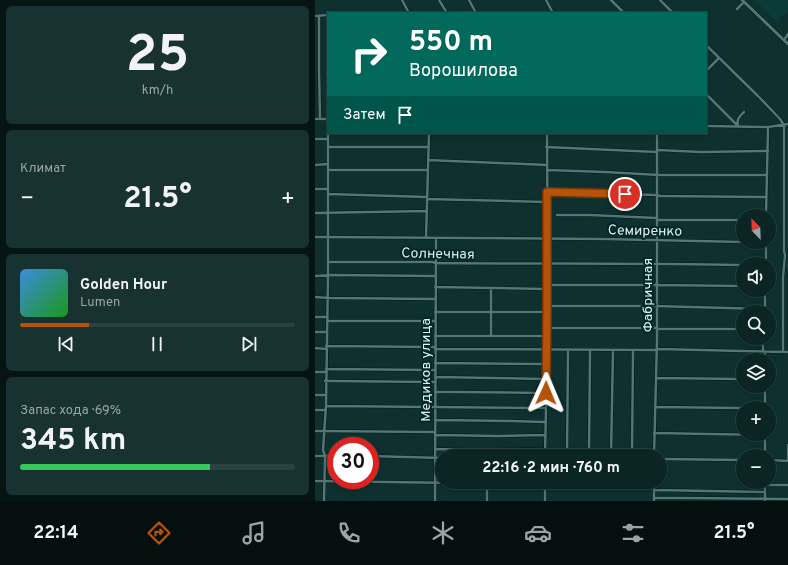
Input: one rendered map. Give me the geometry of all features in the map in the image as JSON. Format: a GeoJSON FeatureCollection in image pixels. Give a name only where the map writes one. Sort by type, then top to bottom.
{"type":"FeatureCollection","features":[{"type":"Feature","properties":{"kind":"street"},"geometry":{"type":"LineString","coordinates":[[402,0],[408,12]]}},
{"type":"Feature","properties":{"kind":"street"},"geometry":{"type":"LineString","coordinates":[[439,0],[446,12]]}},
{"type":"Feature","properties":{"kind":"street"},"geometry":{"type":"LineString","coordinates":[[469,0],[475,12]]}},
{"type":"Feature","properties":{"kind":"street"},"geometry":{"type":"LineString","coordinates":[[545,0],[552,12]]}},
{"type":"Feature","properties":{"kind":"street"},"geometry":{"type":"LineString","coordinates":[[611,0],[623,12]]}},
{"type":"Feature","properties":{"kind":"street"},"geometry":{"type":"LineString","coordinates":[[660,0],[672,12]]}},
{"type":"Feature","properties":{"kind":"street"},"geometry":{"type":"LineString","coordinates":[[737,8],[743,1],[788,44]]}},
{"type":"Feature","properties":{"kind":"street"},"geometry":{"type":"LineString","coordinates":[[315,16],[327,16]]}},
{"type":"Feature","properties":{"kind":"street"},"geometry":{"type":"LineString","coordinates":[[319,16],[320,119]]}},
{"type":"Feature","properties":{"kind":"street"},"geometry":{"type":"LineString","coordinates":[[783,40],[788,34]]}},
{"type":"Feature","properties":{"kind":"street"},"geometry":{"type":"LineString","coordinates":[[707,46],[786,124],[784,251],[787,255],[783,284],[783,352]]}},
{"type":"Feature","properties":{"kind":"street"},"geometry":{"type":"LineString","coordinates":[[707,70],[719,58]]}},
{"type":"Feature","properties":{"kind":"street"},"geometry":{"type":"LineString","coordinates":[[707,95],[738,126]]}},
{"type":"Feature","properties":{"kind":"street"},"geometry":{"type":"LineString","coordinates":[[738,126],[737,121],[744,112]]}},
{"type":"Feature","properties":{"kind":"street"},"geometry":{"type":"LineString","coordinates":[[315,119],[327,119]]}},
{"type":"Feature","properties":{"kind":"street"},"geometry":{"type":"LineString","coordinates":[[707,126],[767,126],[786,124]]}},
{"type":"Feature","properties":{"kind":"street"},"geometry":{"type":"LineString","coordinates":[[766,209],[767,126]]}},
{"type":"Feature","properties":{"kind":"street"},"geometry":{"type":"LineString","coordinates":[[324,501],[325,456],[323,450],[328,276],[328,134]]}},
{"type":"Feature","properties":{"kind":"street"},"geometry":{"type":"LineString","coordinates":[[426,238],[429,134]]}},
{"type":"Feature","properties":{"kind":"street"},"geometry":{"type":"LineString","coordinates":[[545,449],[547,364],[547,134]]}},
{"type":"Feature","properties":{"kind":"street","name":"Фабричная"},"geometry":{"type":"LineString","coordinates":[[654,449],[657,329],[657,134]]}},
{"type":"Feature","properties":{"kind":"street"},"geometry":{"type":"LineString","coordinates":[[315,139],[328,139]]}},
{"type":"Feature","properties":{"kind":"street"},"geometry":{"type":"LineString","coordinates":[[328,147],[428,147]]}},
{"type":"Feature","properties":{"kind":"street"},"geometry":{"type":"LineString","coordinates":[[546,147],[702,152],[767,151]]}},
{"type":"Feature","properties":{"kind":"street"},"geometry":{"type":"LineString","coordinates":[[428,160],[547,165]]}},
{"type":"Feature","properties":{"kind":"street"},"geometry":{"type":"LineString","coordinates":[[315,165],[328,164]]}},
{"type":"Feature","properties":{"kind":"street"},"geometry":{"type":"LineString","coordinates":[[328,170],[428,170]]}},
{"type":"Feature","properties":{"kind":"street"},"geometry":{"type":"LineString","coordinates":[[547,170],[657,174],[767,175]]}},
{"type":"Feature","properties":{"kind":"street"},"geometry":{"type":"LineString","coordinates":[[315,189],[328,189]]}},
{"type":"Feature","properties":{"kind":"street"},"geometry":{"type":"LineString","coordinates":[[547,192],[660,196],[766,197]]}},
{"type":"Feature","properties":{"kind":"street"},"geometry":{"type":"LineString","coordinates":[[328,194],[547,202]]}},
{"type":"Feature","properties":{"kind":"street"},"geometry":{"type":"LineString","coordinates":[[315,213],[427,211]]}},
{"type":"Feature","properties":{"kind":"street"},"geometry":{"type":"LineString","coordinates":[[557,215],[589,215],[657,219],[736,220]]}},
{"type":"Feature","properties":{"kind":"street","name":"Семиренко"},"geometry":{"type":"LineString","coordinates":[[315,237],[597,239],[736,242]]}},
{"type":"Feature","properties":{"kind":"street","name":"Медиков улица"},"geometry":{"type":"LineString","coordinates":[[435,449],[436,238]]}},
{"type":"Feature","properties":{"kind":"street","name":"Солнечная"},"geometry":{"type":"LineString","coordinates":[[328,262],[736,264]]}},
{"type":"Feature","properties":{"kind":"street"},"geometry":{"type":"LineString","coordinates":[[315,276],[436,276]]}},
{"type":"Feature","properties":{"kind":"street"},"geometry":{"type":"LineString","coordinates":[[547,285],[736,286]]}},
{"type":"Feature","properties":{"kind":"street"},"geometry":{"type":"LineString","coordinates":[[435,288],[547,289]]}},
{"type":"Feature","properties":{"kind":"street"},"geometry":{"type":"LineString","coordinates":[[491,288],[491,336]]}},
{"type":"Feature","properties":{"kind":"street"},"geometry":{"type":"LineString","coordinates":[[315,297],[435,299]]}},
{"type":"Feature","properties":{"kind":"street"},"geometry":{"type":"LineString","coordinates":[[547,306],[736,309]]}},
{"type":"Feature","properties":{"kind":"street"},"geometry":{"type":"LineString","coordinates":[[435,312],[547,312]]}},
{"type":"Feature","properties":{"kind":"street"},"geometry":{"type":"LineString","coordinates":[[315,317],[327,317]]}},
{"type":"Feature","properties":{"kind":"street"},"geometry":{"type":"LineString","coordinates":[[327,321],[435,321]]}},
{"type":"Feature","properties":{"kind":"street"},"geometry":{"type":"LineString","coordinates":[[547,328],[736,329]]}},
{"type":"Feature","properties":{"kind":"street"},"geometry":{"type":"LineString","coordinates":[[315,332],[326,332]]}},
{"type":"Feature","properties":{"kind":"street"},"geometry":{"type":"LineString","coordinates":[[435,336],[547,336]]}},
{"type":"Feature","properties":{"kind":"street"},"geometry":{"type":"LineString","coordinates":[[764,345],[764,352]]}},
{"type":"Feature","properties":{"kind":"street"},"geometry":{"type":"LineString","coordinates":[[315,348],[788,352]]}},
{"type":"Feature","properties":{"kind":"street"},"geometry":{"type":"LineString","coordinates":[[567,449],[568,350]]}},
{"type":"Feature","properties":{"kind":"street"},"geometry":{"type":"LineString","coordinates":[[589,449],[590,350]]}},
{"type":"Feature","properties":{"kind":"street"},"geometry":{"type":"LineString","coordinates":[[611,449],[613,350]]}},
{"type":"Feature","properties":{"kind":"street"},"geometry":{"type":"LineString","coordinates":[[632,449],[633,350]]}},
{"type":"Feature","properties":{"kind":"street"},"geometry":{"type":"LineString","coordinates":[[435,363],[547,364]]}},
{"type":"Feature","properties":{"kind":"street"},"geometry":{"type":"LineString","coordinates":[[315,372],[326,370],[435,370]]}},
{"type":"Feature","properties":{"kind":"street"},"geometry":{"type":"LineString","coordinates":[[435,378],[546,379]]}},
{"type":"Feature","properties":{"kind":"street"},"geometry":{"type":"LineString","coordinates":[[656,378],[736,379]]}},
{"type":"Feature","properties":{"kind":"street"},"geometry":{"type":"LineString","coordinates":[[325,381],[435,382]]}},
{"type":"Feature","properties":{"kind":"street"},"geometry":{"type":"LineString","coordinates":[[435,392],[546,393]]}},
{"type":"Feature","properties":{"kind":"street"},"geometry":{"type":"LineString","coordinates":[[315,395],[325,396]]}},
{"type":"Feature","properties":{"kind":"street"},"geometry":{"type":"LineString","coordinates":[[325,406],[545,408]]}},
{"type":"Feature","properties":{"kind":"street"},"geometry":{"type":"LineString","coordinates":[[655,407],[736,408]]}},
{"type":"Feature","properties":{"kind":"street"},"geometry":{"type":"LineString","coordinates":[[315,410],[325,410]]}},
{"type":"Feature","properties":{"kind":"street"},"geometry":{"type":"LineString","coordinates":[[435,420],[545,422]]}},
{"type":"Feature","properties":{"kind":"street"},"geometry":{"type":"LineString","coordinates":[[315,431],[545,436]]}},
{"type":"Feature","properties":{"kind":"street"},"geometry":{"type":"LineString","coordinates":[[654,433],[736,434]]}},
{"type":"Feature","properties":{"kind":"street"},"geometry":{"type":"LineString","coordinates":[[776,460],[788,461],[788,445]]}},
{"type":"Feature","properties":{"kind":"street"},"geometry":{"type":"LineString","coordinates":[[315,456],[325,456]]}},
{"type":"Feature","properties":{"kind":"street"},"geometry":{"type":"LineString","coordinates":[[379,456],[435,458]]}},
{"type":"Feature","properties":{"kind":"street"},"geometry":{"type":"LineString","coordinates":[[667,459],[736,460]]}},
{"type":"Feature","properties":{"kind":"street"},"geometry":{"type":"LineString","coordinates":[[315,481],[435,483]]}},
{"type":"Feature","properties":{"kind":"street"},"geometry":{"type":"LineString","coordinates":[[776,484],[788,485]]}},
{"type":"Feature","properties":{"kind":"street","name":"Медиков улица"},"geometry":{"type":"LineString","coordinates":[[435,489],[435,501]]}},
{"type":"Feature","properties":{"kind":"street"},"geometry":{"type":"LineString","coordinates":[[487,489],[487,501]]}},
{"type":"Feature","properties":{"kind":"street"},"geometry":{"type":"LineString","coordinates":[[545,489],[545,501]]}},
{"type":"Feature","properties":{"kind":"street"},"geometry":{"type":"LineString","coordinates":[[765,500],[765,492],[654,490],[654,500],[765,500],[788,499]]}},
{"type":"Feature","properties":{"kind":"shaded area"},"geometry":{"type":"Polygon","coordinates":[[[788,0],[788,10],[777,22],[756,1],[788,0]]]}},
{"type":"Feature","properties":{"kind":"route"},"geometry":{"type":"LineString","coordinates":[[546,393],[547,192],[625,194]]}}]}
